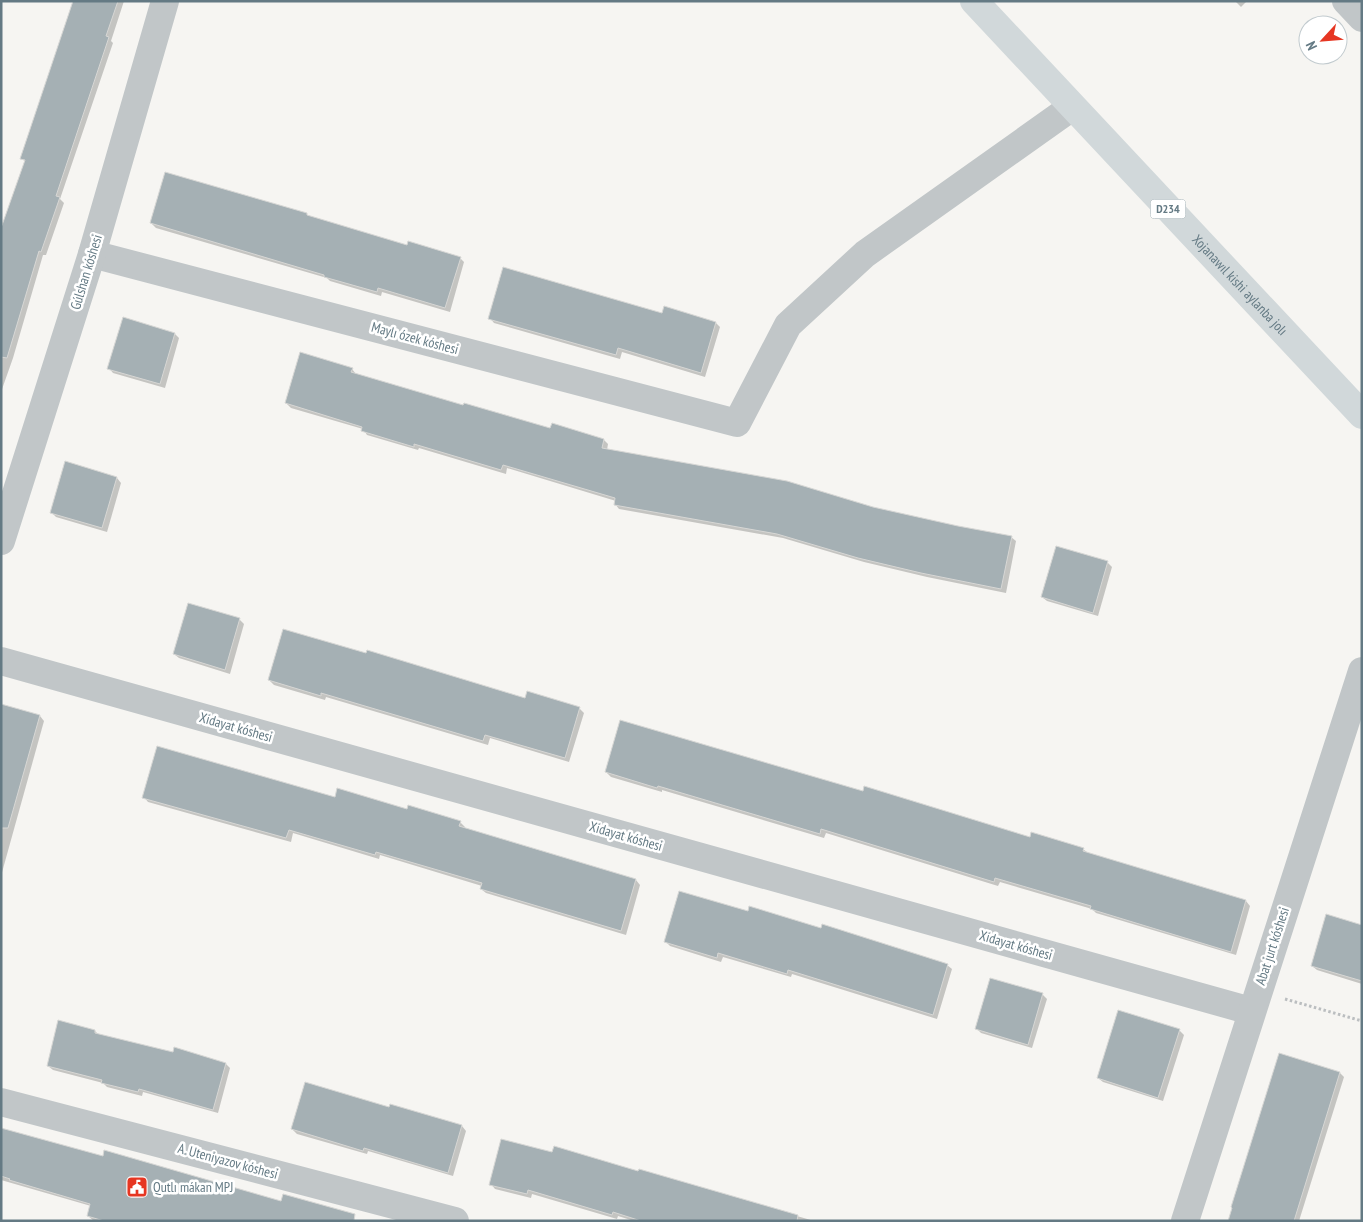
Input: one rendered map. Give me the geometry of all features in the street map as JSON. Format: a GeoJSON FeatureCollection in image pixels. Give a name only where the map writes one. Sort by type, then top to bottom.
{"type":"FeatureCollection","features":[{"type":"Feature","properties":{"kind":"main road","name":"Xojanawıl kishi aylanba jolı"},"geometry":{"type":"LineString","coordinates":[[974,1],[1362,416]]}},
{"type":"Feature","properties":{"kind":"street","name":"Gúlshan kóshesi"},"geometry":{"type":"LineString","coordinates":[[1,541],[92,254],[165,1]]}},
{"type":"Feature","properties":{"kind":"street"},"geometry":{"type":"LineString","coordinates":[[1346,1],[1362,18]]}},
{"type":"Feature","properties":{"kind":"street","name":"Maylı ózek kóshesi"},"geometry":{"type":"LineString","coordinates":[[92,254],[737,423],[788,325],[865,254],[1072,108]]}},
{"type":"Feature","properties":{"kind":"street","name":"Xidayat kóshesi"},"geometry":{"type":"LineString","coordinates":[[1,661],[1254,1001]]}},
{"type":"Feature","properties":{"kind":"street","name":"Abat jurt kóshesi"},"geometry":{"type":"LineString","coordinates":[[1185,1221],[1254,1001],[1362,671]]}},
{"type":"Feature","properties":{"kind":"street","name":"A. Uteniyazov kóshesi"},"geometry":{"type":"LineString","coordinates":[[1,1102],[455,1221]]}},
{"type":"Feature","properties":{"kind":"path"},"geometry":{"type":"LineString","coordinates":[[1254,1001],[1362,1021]]}},
{"type":"Feature","properties":{"kind":"building"},"geometry":{"type":"Polygon","coordinates":[[[73,1],[118,1],[106,36],[109,37],[56,196],[60,197],[41,252],[39,251],[7,358],[1,357],[1,228],[25,160],[20,159],[73,1]]]}},
{"type":"Feature","properties":{"kind":"building"},"geometry":{"type":"Polygon","coordinates":[[[165,172],[307,213],[307,215],[407,245],[408,241],[461,257],[445,308],[378,288],[377,292],[324,277],[324,275],[150,223],[165,172]]]}},
{"type":"Feature","properties":{"kind":"building"},"geometry":{"type":"Polygon","coordinates":[[[503,267],[662,313],[664,306],[716,322],[701,373],[618,348],[616,355],[488,319],[503,267]]]}},
{"type":"Feature","properties":{"kind":"building"},"geometry":{"type":"Polygon","coordinates":[[[123,317],[175,333],[160,384],[107,369],[123,317]]]}},
{"type":"Feature","properties":{"kind":"building"},"geometry":{"type":"Polygon","coordinates":[[[300,352],[353,368],[351,372],[463,405],[464,403],[550,428],[552,423],[604,439],[602,448],[787,481],[873,507],[1012,536],[1001,589],[858,558],[777,534],[614,505],[615,498],[503,465],[501,470],[414,444],[414,447],[361,431],[362,427],[285,403],[300,352]]]}},
{"type":"Feature","properties":{"kind":"building"},"geometry":{"type":"Polygon","coordinates":[[[65,461],[117,477],[102,528],[50,513],[65,461]]]}},
{"type":"Feature","properties":{"kind":"building"},"geometry":{"type":"Polygon","coordinates":[[[1056,546],[1108,561],[1093,613],[1041,597],[1056,546]]]}},
{"type":"Feature","properties":{"kind":"building"},"geometry":{"type":"Polygon","coordinates":[[[188,603],[240,618],[225,670],[173,654],[188,603]]]}},
{"type":"Feature","properties":{"kind":"building"},"geometry":{"type":"Polygon","coordinates":[[[283,629],[366,653],[367,650],[525,698],[527,691],[580,707],[565,758],[485,735],[483,741],[321,693],[321,696],[268,680],[283,629]]]}},
{"type":"Feature","properties":{"kind":"building"},"geometry":{"type":"Polygon","coordinates":[[[1,704],[40,715],[8,828],[1,828],[1,704]]]}},
{"type":"Feature","properties":{"kind":"building"},"geometry":{"type":"Polygon","coordinates":[[[620,720],[863,791],[864,786],[1030,837],[1031,832],[1084,848],[1083,851],[1246,900],[1231,952],[1090,909],[1091,906],[995,878],[994,882],[821,829],[820,834],[605,772],[620,720]]]}},
{"type":"Feature","properties":{"kind":"building"},"geometry":{"type":"Polygon","coordinates":[[[157,746],[335,797],[337,788],[407,809],[408,805],[461,821],[459,826],[636,879],[621,931],[480,889],[482,883],[376,852],[375,855],[289,830],[286,838],[142,798],[157,746]]]}},
{"type":"Feature","properties":{"kind":"building"},"geometry":{"type":"Polygon","coordinates":[[[679,891],[748,911],[749,906],[821,928],[822,924],[948,964],[933,1015],[788,970],[787,974],[718,953],[717,958],[664,942],[679,891]]]}},
{"type":"Feature","properties":{"kind":"building"},"geometry":{"type":"Polygon","coordinates":[[[1326,914],[1362,925],[1362,981],[1311,966],[1326,914]]]}},
{"type":"Feature","properties":{"kind":"building"},"geometry":{"type":"Polygon","coordinates":[[[990,978],[1043,993],[1028,1045],[975,1029],[990,978]]]}},
{"type":"Feature","properties":{"kind":"building"},"geometry":{"type":"Polygon","coordinates":[[[1118,1010],[1180,1029],[1158,1098],[1097,1078],[1118,1010]]]}},
{"type":"Feature","properties":{"kind":"building"},"geometry":{"type":"Polygon","coordinates":[[[58,1020],[95,1030],[95,1033],[173,1052],[174,1047],[226,1063],[213,1110],[139,1089],[138,1092],[101,1083],[102,1080],[47,1066],[58,1020]]]}},
{"type":"Feature","properties":{"kind":"building"},"geometry":{"type":"Polygon","coordinates":[[[1279,1053],[1340,1072],[1294,1221],[1228,1221],[1231,1207],[1279,1053]]]}},
{"type":"Feature","properties":{"kind":"building"},"geometry":{"type":"Polygon","coordinates":[[[305,1082],[389,1107],[390,1104],[462,1125],[448,1173],[364,1148],[363,1151],[291,1129],[305,1082]]]}},
{"type":"Feature","properties":{"kind":"building"},"geometry":{"type":"Polygon","coordinates":[[[1,1128],[103,1156],[104,1150],[281,1201],[283,1194],[355,1214],[354,1221],[104,1221],[87,1216],[90,1204],[1,1176],[1,1128]]]}},
{"type":"Feature","properties":{"kind":"building"},"geometry":{"type":"Polygon","coordinates":[[[501,1139],[552,1152],[554,1146],[638,1171],[639,1169],[798,1215],[797,1221],[641,1221],[613,1212],[612,1215],[528,1190],[527,1194],[489,1185],[501,1139]]]}},
{"type":"Feature","properties":{"kind":"place","name":"Qutlı mákan MPJ"},"geometry":{"type":"Point","coordinates":[137,1187]}}]}
